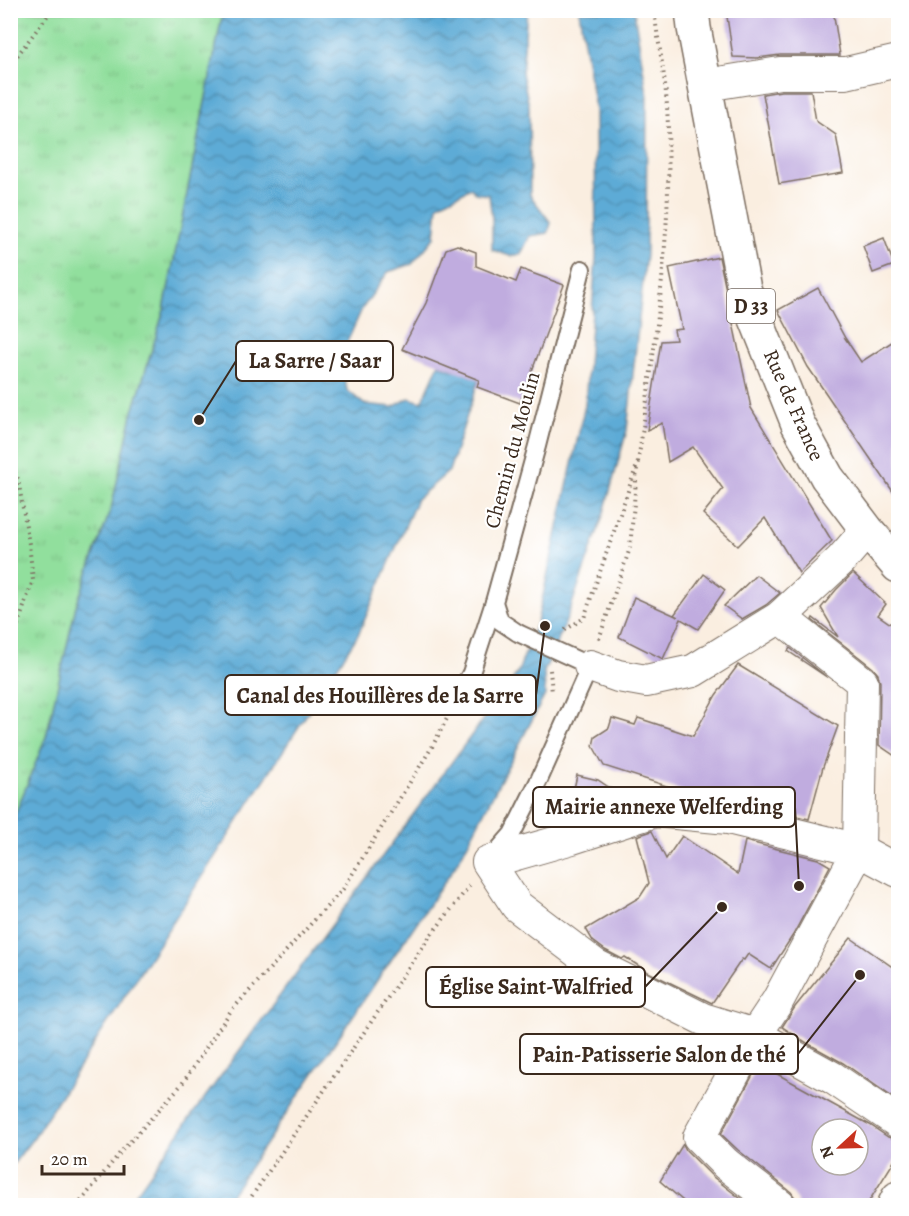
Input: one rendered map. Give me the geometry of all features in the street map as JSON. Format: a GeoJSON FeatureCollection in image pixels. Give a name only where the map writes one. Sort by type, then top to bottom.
{"type":"FeatureCollection","features":[{"type":"Feature","properties":{"kind":"main road","name":"Rue de France"},"geometry":{"type":"LineString","coordinates":[[692,10],[744,289],[798,424],[827,477],[898,566]]}},
{"type":"Feature","properties":{"kind":"main road"},"geometry":{"type":"LineString","coordinates":[[894,1206],[898,1198]]}},
{"type":"Feature","properties":{"kind":"street"},"geometry":{"type":"LineString","coordinates":[[706,85],[780,73],[846,74],[898,61]]}},
{"type":"Feature","properties":{"kind":"street"},"geometry":{"type":"LineString","coordinates":[[584,663],[618,676],[646,681],[693,671],[780,617],[841,560],[867,530]]}},
{"type":"Feature","properties":{"kind":"street"},"geometry":{"type":"LineString","coordinates":[[780,617],[862,682],[859,850],[777,1002],[754,1035],[699,1137],[726,1164],[780,1206]]}},
{"type":"Feature","properties":{"kind":"street"},"geometry":{"type":"LineString","coordinates":[[898,871],[859,850],[728,818],[655,811],[488,862],[518,906],[595,965],[704,1019],[754,1035],[833,1078],[898,1122]]}},
{"type":"Feature","properties":{"kind":"lane","name":"Chemin du Moulin"},"geometry":{"type":"LineString","coordinates":[[460,694],[471,673],[494,602],[582,269]]}},
{"type":"Feature","properties":{"kind":"lane"},"geometry":{"type":"LineString","coordinates":[[488,862],[512,834],[539,780],[584,663],[518,633],[500,621],[494,602]]}},
{"type":"Feature","properties":{"kind":"path"},"geometry":{"type":"LineString","coordinates":[[10,64],[52,10]]}},
{"type":"Feature","properties":{"kind":"path"},"geometry":{"type":"LineString","coordinates":[[584,663],[630,548],[638,462],[655,345],[667,225],[668,154],[667,104],[654,10]]}},
{"type":"Feature","properties":{"kind":"path"},"geometry":{"type":"LineString","coordinates":[[10,461],[18,479],[33,580],[10,648]]}},
{"type":"Feature","properties":{"kind":"path"},"geometry":{"type":"LineString","coordinates":[[77,1206],[120,1153],[182,1084],[230,1012],[343,889],[432,747],[460,694]]}},
{"type":"Feature","properties":{"kind":"path"},"geometry":{"type":"LineString","coordinates":[[245,1206],[428,939],[488,862]]}},
{"type":"Feature","properties":{"kind":"green space"},"geometry":{"type":"Polygon","coordinates":[[[11,11],[223,11],[164,310],[132,415],[111,509],[76,606],[46,737],[11,825],[11,11]]]}},
{"type":"Feature","properties":{"kind":"water"},"geometry":{"type":"Polygon","coordinates":[[[223,11],[527,11],[522,73],[529,106],[530,195],[551,223],[548,233],[530,236],[521,254],[510,256],[492,250],[489,195],[475,193],[471,188],[438,205],[435,237],[412,264],[388,272],[362,309],[340,358],[347,390],[364,404],[393,407],[409,398],[422,402],[439,364],[479,379],[449,471],[417,499],[358,635],[34,1137],[11,1167],[11,825],[46,737],[76,606],[111,509],[132,415],[164,310],[223,11]]]}},
{"type":"Feature","properties":{"kind":"water"},"geometry":{"type":"Polygon","coordinates":[[[579,11],[634,11],[647,93],[646,254],[627,430],[603,516],[565,624],[544,672],[545,695],[458,862],[224,1205],[127,1206],[518,672],[537,622],[585,405],[596,257],[595,110],[579,11]]]}},
{"type":"Feature","properties":{"kind":"building"},"geometry":{"type":"Polygon","coordinates":[[[726,10],[833,10],[840,55],[733,57],[726,10]]]}},
{"type":"Feature","properties":{"kind":"building"},"geometry":{"type":"Polygon","coordinates":[[[781,91],[811,91],[816,121],[836,135],[843,173],[779,184],[763,94],[781,91]]]}},
{"type":"Feature","properties":{"kind":"building"},"geometry":{"type":"Polygon","coordinates":[[[884,238],[894,265],[873,273],[863,246],[884,238]]]}},
{"type":"Feature","properties":{"kind":"building"},"geometry":{"type":"Polygon","coordinates":[[[457,245],[476,252],[476,266],[516,282],[521,269],[564,285],[520,403],[477,387],[479,380],[402,349],[426,303],[446,249],[457,245]]]}},
{"type":"Feature","properties":{"kind":"building"},"geometry":{"type":"Polygon","coordinates":[[[719,257],[751,408],[832,541],[799,573],[765,518],[738,546],[703,514],[723,489],[693,447],[668,462],[662,423],[647,430],[661,341],[676,340],[674,330],[682,329],[669,268],[719,257]]]}},
{"type":"Feature","properties":{"kind":"building"},"geometry":{"type":"Polygon","coordinates":[[[818,288],[861,362],[898,338],[898,499],[808,367],[778,310],[818,288]]]}},
{"type":"Feature","properties":{"kind":"building"},"geometry":{"type":"Polygon","coordinates":[[[853,573],[886,604],[878,615],[898,629],[898,758],[879,745],[880,682],[878,674],[812,620],[813,618],[838,637],[821,608],[853,573]]]}},
{"type":"Feature","properties":{"kind":"building"},"geometry":{"type":"Polygon","coordinates":[[[704,574],[725,590],[698,629],[681,619],[663,659],[619,637],[634,597],[678,617],[674,615],[704,574]]]}},
{"type":"Feature","properties":{"kind":"building"},"geometry":{"type":"Polygon","coordinates":[[[756,575],[780,593],[766,605],[742,619],[724,606],[756,575]]]}},
{"type":"Feature","properties":{"kind":"building"},"geometry":{"type":"Polygon","coordinates":[[[790,648],[828,678],[788,651],[790,648]]]}},
{"type":"Feature","properties":{"kind":"building"},"geometry":{"type":"Polygon","coordinates":[[[738,665],[838,726],[823,767],[809,819],[732,800],[701,797],[604,766],[593,746],[595,737],[609,728],[612,718],[635,725],[638,718],[693,736],[716,695],[738,665]]]}},
{"type":"Feature","properties":{"kind":"building"},"geometry":{"type":"Polygon","coordinates":[[[577,775],[598,780],[629,801],[608,807],[592,804],[589,813],[567,821],[577,775]]]}},
{"type":"Feature","properties":{"kind":"building"},"geometry":{"type":"Polygon","coordinates":[[[652,831],[666,859],[682,836],[738,874],[745,841],[818,859],[830,866],[793,935],[771,969],[748,954],[744,960],[742,959],[712,1003],[648,972],[625,957],[622,959],[593,941],[586,929],[640,897],[649,883],[637,836],[652,831]]]}},
{"type":"Feature","properties":{"kind":"building"},"geometry":{"type":"Polygon","coordinates":[[[851,938],[898,971],[898,1101],[843,1063],[782,1027],[795,1007],[851,938]]]}},
{"type":"Feature","properties":{"kind":"building"},"geometry":{"type":"Polygon","coordinates":[[[759,1064],[855,1117],[810,1117],[810,1177],[870,1177],[870,1125],[888,1137],[898,1140],[898,1155],[866,1206],[798,1206],[791,1192],[721,1134],[759,1064]]]}},
{"type":"Feature","properties":{"kind":"building"},"geometry":{"type":"Polygon","coordinates":[[[683,1144],[686,1150],[713,1177],[750,1206],[689,1206],[660,1181],[683,1144]]]}},
{"type":"Feature","properties":{"kind":"place","name":"La Sarre / Saar"},"geometry":{"type":"Point","coordinates":[199,420]}},
{"type":"Feature","properties":{"kind":"place","name":"Canal des Houillères de la Sarre"},"geometry":{"type":"Point","coordinates":[545,626]}},
{"type":"Feature","properties":{"kind":"place","name":"Mairie annexe Welferding"},"geometry":{"type":"Point","coordinates":[799,886]}},
{"type":"Feature","properties":{"kind":"place","name":"Église Saint-Walfried"},"geometry":{"type":"Point","coordinates":[722,907]}},
{"type":"Feature","properties":{"kind":"place","name":"Pain-Patisserie Salon de thé"},"geometry":{"type":"Point","coordinates":[860,975]}}]}
